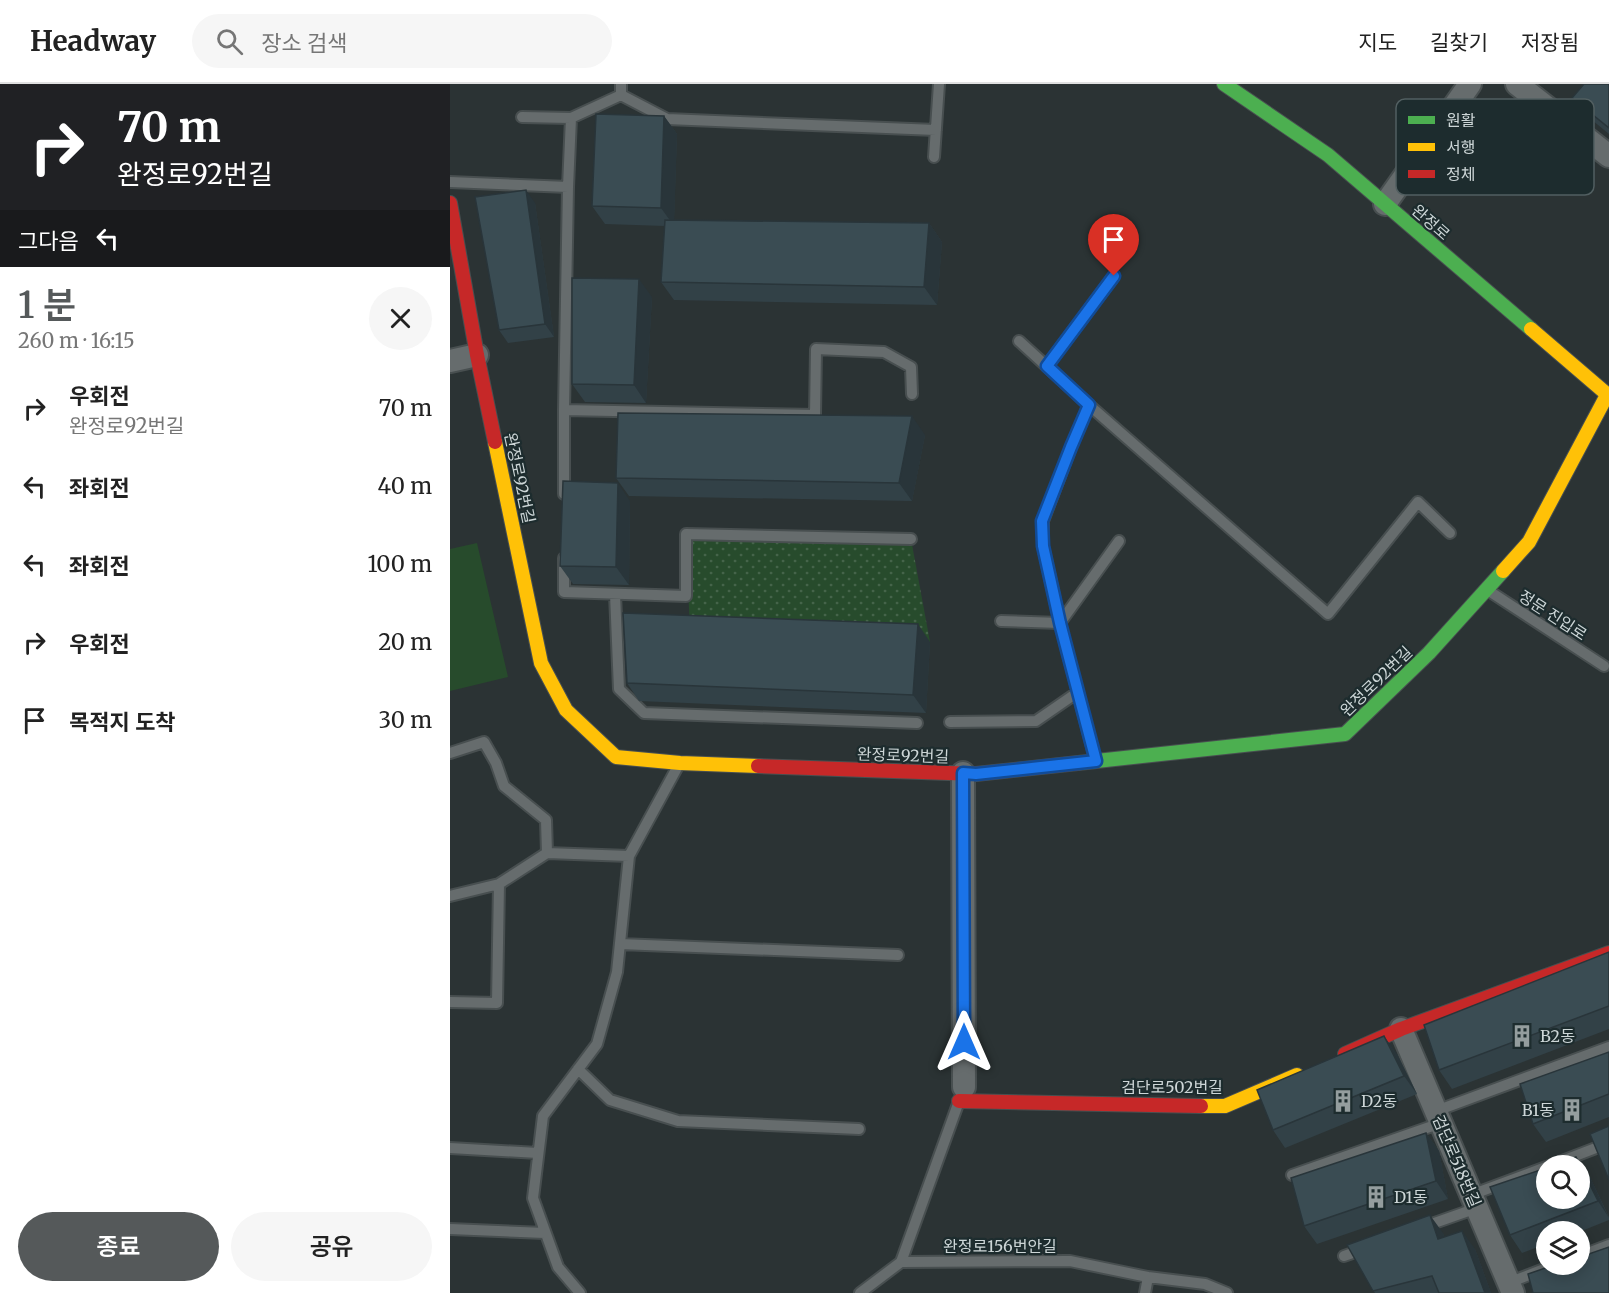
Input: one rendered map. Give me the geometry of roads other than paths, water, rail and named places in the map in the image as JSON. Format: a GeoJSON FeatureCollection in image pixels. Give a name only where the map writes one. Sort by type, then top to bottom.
{"type":"FeatureCollection","features":[{"type":"Feature","properties":{"kind":"street","name":"완정로"},"geometry":{"type":"LineString","coordinates":[[1224,84],[1328,155],[1608,395]]}},
{"type":"Feature","properties":{"kind":"street"},"geometry":{"type":"LineString","coordinates":[[1459,99],[1470,84]]}},
{"type":"Feature","properties":{"kind":"street"},"geometry":{"type":"LineString","coordinates":[[1517,84],[1536,99]]}},
{"type":"Feature","properties":{"kind":"street"},"geometry":{"type":"LineString","coordinates":[[1594,144],[1609,156]]}},
{"type":"Feature","properties":{"kind":"street"},"geometry":{"type":"LineString","coordinates":[[1384,204],[1396,187]]}},
{"type":"Feature","properties":{"kind":"street","name":"완정로92번길"},"geometry":{"type":"LineString","coordinates":[[450,203],[477,355],[541,663],[566,710],[616,757],[680,764],[976,774],[1345,734],[1429,653],[1530,542],[1608,395]]}},
{"type":"Feature","properties":{"kind":"street"},"geometry":{"type":"LineString","coordinates":[[450,361],[477,355]]}},
{"type":"Feature","properties":{"kind":"street"},"geometry":{"type":"LineString","coordinates":[[962,1094],[963,773]]}},
{"type":"Feature","properties":{"kind":"street"},"geometry":{"type":"LineString","coordinates":[[1336,1057],[1401,1029],[1609,953]]}},
{"type":"Feature","properties":{"kind":"street","name":"검단로518번길"},"geometry":{"type":"LineString","coordinates":[[1401,1029],[1510,1288]]}},
{"type":"Feature","properties":{"kind":"street","name":"검단로502번길"},"geometry":{"type":"LineString","coordinates":[[962,1094],[1225,1106],[1314,1067]]}},
{"type":"Feature","properties":{"kind":"lane"},"geometry":{"type":"LineString","coordinates":[[934,157],[939,84]]}},
{"type":"Feature","properties":{"kind":"lane"},"geometry":{"type":"LineString","coordinates":[[522,117],[571,118],[621,90],[667,119],[936,130]]}},
{"type":"Feature","properties":{"kind":"lane"},"geometry":{"type":"LineString","coordinates":[[564,501],[571,118]]}},
{"type":"Feature","properties":{"kind":"lane"},"geometry":{"type":"LineString","coordinates":[[450,182],[568,186]]}},
{"type":"Feature","properties":{"kind":"lane"},"geometry":{"type":"LineString","coordinates":[[1047,366],[1114,276]]}},
{"type":"Feature","properties":{"kind":"lane"},"geometry":{"type":"LineString","coordinates":[[1019,341],[1328,614],[1418,502],[1450,532]]}},
{"type":"Feature","properties":{"kind":"lane"},"geometry":{"type":"LineString","coordinates":[[564,410],[815,415],[816,350],[884,352],[911,367],[912,394]]}},
{"type":"Feature","properties":{"kind":"lane"},"geometry":{"type":"LineString","coordinates":[[1089,405],[1042,521],[1043,546],[1060,623],[1096,761]]}},
{"type":"Feature","properties":{"kind":"lane"},"geometry":{"type":"LineString","coordinates":[[564,546],[564,592],[686,596],[686,534],[911,539]]}},
{"type":"Feature","properties":{"kind":"lane"},"geometry":{"type":"LineString","coordinates":[[1060,623],[1119,541]]}},
{"type":"Feature","properties":{"kind":"lane","name":"정문 진입로"},"geometry":{"type":"LineString","coordinates":[[1486,590],[1604,666]]}},
{"type":"Feature","properties":{"kind":"lane"},"geometry":{"type":"LineString","coordinates":[[615,594],[619,689],[644,713],[917,723]]}},
{"type":"Feature","properties":{"kind":"lane"},"geometry":{"type":"LineString","coordinates":[[1001,621],[1060,623]]}},
{"type":"Feature","properties":{"kind":"lane"},"geometry":{"type":"LineString","coordinates":[[950,722],[1036,722],[1078,692]]}},
{"type":"Feature","properties":{"kind":"lane"},"geometry":{"type":"LineString","coordinates":[[450,753],[484,742],[496,763],[504,786],[546,820],[547,853]]}},
{"type":"Feature","properties":{"kind":"lane"},"geometry":{"type":"LineString","coordinates":[[580,1293],[558,1267],[533,1198],[543,1116],[597,1044],[617,972],[629,856],[680,764]]}},
{"type":"Feature","properties":{"kind":"lane"},"geometry":{"type":"LineString","coordinates":[[450,896],[499,884],[547,853],[629,856]]}},
{"type":"Feature","properties":{"kind":"lane"},"geometry":{"type":"LineString","coordinates":[[450,1002],[497,1003],[499,884]]}},
{"type":"Feature","properties":{"kind":"lane"},"geometry":{"type":"LineString","coordinates":[[620,944],[898,955]]}},
{"type":"Feature","properties":{"kind":"lane"},"geometry":{"type":"LineString","coordinates":[[1292,1175],[1609,1047]]}},
{"type":"Feature","properties":{"kind":"lane"},"geometry":{"type":"LineString","coordinates":[[579,1069],[610,1100],[678,1121],[859,1129]]}},
{"type":"Feature","properties":{"kind":"lane"},"geometry":{"type":"LineString","coordinates":[[860,1293],[901,1262],[962,1094]]}},
{"type":"Feature","properties":{"kind":"lane"},"geometry":{"type":"LineString","coordinates":[[450,1148],[538,1153]]}},
{"type":"Feature","properties":{"kind":"lane"},"geometry":{"type":"LineString","coordinates":[[1582,1155],[1604,1148]]}},
{"type":"Feature","properties":{"kind":"lane"},"geometry":{"type":"LineString","coordinates":[[1410,1232],[1536,1172]]}},
{"type":"Feature","properties":{"kind":"lane"},"geometry":{"type":"LineString","coordinates":[[450,1229],[545,1233]]}},
{"type":"Feature","properties":{"kind":"lane"},"geometry":{"type":"LineString","coordinates":[[1344,1256],[1377,1244]]}},
{"type":"Feature","properties":{"kind":"lane"},"geometry":{"type":"LineString","coordinates":[[1590,1252],[1609,1245]]}},
{"type":"Feature","properties":{"kind":"lane","name":"완정로156번안길"},"geometry":{"type":"LineString","coordinates":[[901,1262],[1070,1261],[1148,1277],[1205,1284],[1227,1293]]}},
{"type":"Feature","properties":{"kind":"lane"},"geometry":{"type":"LineString","coordinates":[[1510,1288],[1536,1275]]}},
{"type":"Feature","properties":{"kind":"lane"},"geometry":{"type":"LineString","coordinates":[[1145,1293],[1148,1277]]}},
{"type":"Feature","properties":{"kind":"place","name":"B2동"},"geometry":{"type":"Point","coordinates":[1522,1036]}},
{"type":"Feature","properties":{"kind":"place","name":"D2동"},"geometry":{"type":"Point","coordinates":[1343,1101]}},
{"type":"Feature","properties":{"kind":"place","name":"B1동"},"geometry":{"type":"Point","coordinates":[1572,1110]}},
{"type":"Feature","properties":{"kind":"place","name":"D1동"},"geometry":{"type":"Point","coordinates":[1376,1197]}}]}
